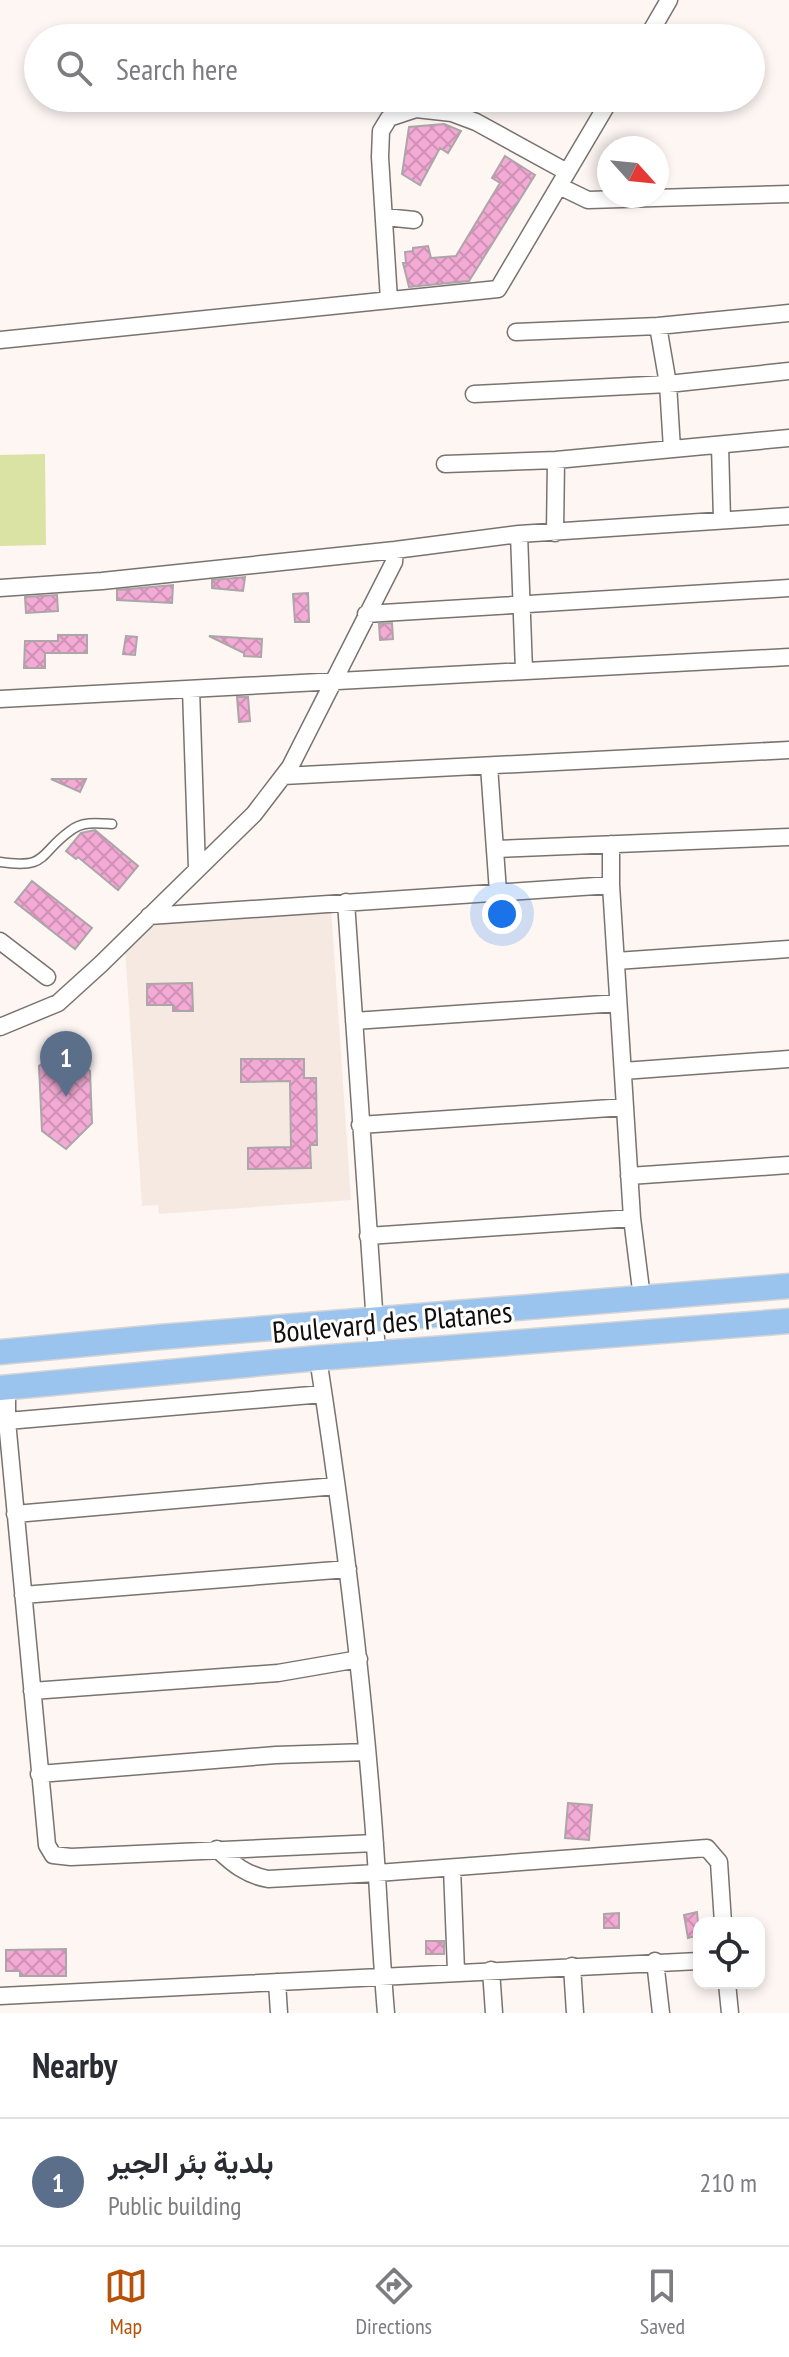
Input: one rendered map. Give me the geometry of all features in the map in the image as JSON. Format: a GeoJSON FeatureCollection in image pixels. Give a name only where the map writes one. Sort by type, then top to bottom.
{"type":"FeatureCollection","features":[{"type":"Feature","properties":{"kind":"main road","name":"Boulevard des Platanes"},"geometry":{"type":"LineString","coordinates":[[0,1352],[789,1286]]}},
{"type":"Feature","properties":{"kind":"main road","name":"Boulevard des Platanes"},"geometry":{"type":"LineString","coordinates":[[4,1388],[318,1358],[789,1321]]}},
{"type":"Feature","properties":{"kind":"street"},"geometry":{"type":"LineString","coordinates":[[655,24],[669,0]]}},
{"type":"Feature","properties":{"kind":"street"},"geometry":{"type":"LineString","coordinates":[[389,300],[381,131],[389,118],[407,112]]}},
{"type":"Feature","properties":{"kind":"street"},"geometry":{"type":"LineString","coordinates":[[443,112],[476,122],[563,179],[588,200],[789,194]]}},
{"type":"Feature","properties":{"kind":"street"},"geometry":{"type":"LineString","coordinates":[[0,340],[498,289],[603,112]]}},
{"type":"Feature","properties":{"kind":"street"},"geometry":{"type":"LineString","coordinates":[[385,217],[414,220]]}},
{"type":"Feature","properties":{"kind":"street"},"geometry":{"type":"LineString","coordinates":[[516,332],[658,326],[789,313]]}},
{"type":"Feature","properties":{"kind":"street"},"geometry":{"type":"LineString","coordinates":[[658,326],[668,384],[672,449]]}},
{"type":"Feature","properties":{"kind":"street"},"geometry":{"type":"LineString","coordinates":[[474,394],[668,384],[789,371]]}},
{"type":"Feature","properties":{"kind":"street"},"geometry":{"type":"LineString","coordinates":[[445,464],[556,460],[789,438]]}},
{"type":"Feature","properties":{"kind":"street"},"geometry":{"type":"LineString","coordinates":[[720,445],[722,520]]}},
{"type":"Feature","properties":{"kind":"street"},"geometry":{"type":"LineString","coordinates":[[555,533],[556,460]]}},
{"type":"Feature","properties":{"kind":"street"},"geometry":{"type":"LineString","coordinates":[[0,588],[118,579],[519,534],[789,516]]}},
{"type":"Feature","properties":{"kind":"street"},"geometry":{"type":"LineString","coordinates":[[519,534],[524,671]]}},
{"type":"Feature","properties":{"kind":"street"},"geometry":{"type":"LineString","coordinates":[[0,1027],[58,1003],[254,814],[290,767],[394,562],[395,550]]}},
{"type":"Feature","properties":{"kind":"street"},"geometry":{"type":"LineString","coordinates":[[366,614],[789,588]]}},
{"type":"Feature","properties":{"kind":"street"},"geometry":{"type":"LineString","coordinates":[[0,699],[789,657]]}},
{"type":"Feature","properties":{"kind":"street"},"geometry":{"type":"LineString","coordinates":[[191,689],[197,869]]}},
{"type":"Feature","properties":{"kind":"street"},"geometry":{"type":"LineString","coordinates":[[283,776],[789,750]]}},
{"type":"Feature","properties":{"kind":"street"},"geometry":{"type":"LineString","coordinates":[[489,766],[498,892]]}},
{"type":"Feature","properties":{"kind":"street"},"geometry":{"type":"LineString","coordinates":[[495,849],[789,837]]}},
{"type":"Feature","properties":{"kind":"street"},"geometry":{"type":"LineString","coordinates":[[611,844],[629,1176],[642,1298]]}},
{"type":"Feature","properties":{"kind":"street"},"geometry":{"type":"LineString","coordinates":[[149,916],[611,885]]}},
{"type":"Feature","properties":{"kind":"street"},"geometry":{"type":"LineString","coordinates":[[346,902],[377,1353]]}},
{"type":"Feature","properties":{"kind":"street"},"geometry":{"type":"LineString","coordinates":[[0,941],[47,977]]}},
{"type":"Feature","properties":{"kind":"street"},"geometry":{"type":"LineString","coordinates":[[616,961],[789,949]]}},
{"type":"Feature","properties":{"kind":"street"},"geometry":{"type":"LineString","coordinates":[[354,1021],[618,1003]]}},
{"type":"Feature","properties":{"kind":"street"},"geometry":{"type":"LineString","coordinates":[[623,1071],[789,1059]]}},
{"type":"Feature","properties":{"kind":"street"},"geometry":{"type":"LineString","coordinates":[[360,1125],[625,1107]]}},
{"type":"Feature","properties":{"kind":"street"},"geometry":{"type":"LineString","coordinates":[[629,1176],[789,1165]]}},
{"type":"Feature","properties":{"kind":"street"},"geometry":{"type":"LineString","coordinates":[[368,1236],[632,1218]]}},
{"type":"Feature","properties":{"kind":"street"},"geometry":{"type":"LineString","coordinates":[[318,1358],[359,1659],[386,2013]]}},
{"type":"Feature","properties":{"kind":"street"},"geometry":{"type":"LineString","coordinates":[[4,1388],[39,1774],[47,1845],[53,1855],[71,1857],[375,1843]]}},
{"type":"Feature","properties":{"kind":"street"},"geometry":{"type":"LineString","coordinates":[[7,1421],[323,1394]]}},
{"type":"Feature","properties":{"kind":"street"},"geometry":{"type":"LineString","coordinates":[[15,1514],[336,1486]]}},
{"type":"Feature","properties":{"kind":"street"},"geometry":{"type":"LineString","coordinates":[[23,1595],[348,1569]]}},
{"type":"Feature","properties":{"kind":"street"},"geometry":{"type":"LineString","coordinates":[[32,1691],[278,1673],[359,1659]]}},
{"type":"Feature","properties":{"kind":"street"},"geometry":{"type":"LineString","coordinates":[[39,1774],[276,1755],[367,1752]]}},
{"type":"Feature","properties":{"kind":"street"},"geometry":{"type":"LineString","coordinates":[[217,1849],[244,1871],[268,1879],[707,1848],[719,1862],[723,1917]]}},
{"type":"Feature","properties":{"kind":"street"},"geometry":{"type":"LineString","coordinates":[[452,1868],[456,1971]]}},
{"type":"Feature","properties":{"kind":"street"},"geometry":{"type":"LineString","coordinates":[[655,1961],[661,2013]]}},
{"type":"Feature","properties":{"kind":"street"},"geometry":{"type":"LineString","coordinates":[[0,1996],[693,1961]]}},
{"type":"Feature","properties":{"kind":"street"},"geometry":{"type":"LineString","coordinates":[[572,1966],[575,2013]]}},
{"type":"Feature","properties":{"kind":"street"},"geometry":{"type":"LineString","coordinates":[[491,1970],[494,2013]]}},
{"type":"Feature","properties":{"kind":"street"},"geometry":{"type":"LineString","coordinates":[[277,1982],[279,2013]]}},
{"type":"Feature","properties":{"kind":"street"},"geometry":{"type":"LineString","coordinates":[[728,1989],[730,2013]]}},
{"type":"Feature","properties":{"kind":"lane"},"geometry":{"type":"LineString","coordinates":[[0,862],[30,864],[47,855],[70,830],[86,823],[112,824]]}},
{"type":"Feature","properties":{"kind":"shaded area"},"geometry":{"type":"Polygon","coordinates":[[[331,908],[351,1200],[159,1214],[158,1205],[142,1206],[125,948],[151,921],[331,908]]]}},
{"type":"Feature","properties":{"kind":"green space"},"geometry":{"type":"Polygon","coordinates":[[[45,454],[46,545],[0,546],[0,455],[45,454]]]}},
{"type":"Feature","properties":{"kind":"building"},"geometry":{"type":"Polygon","coordinates":[[[444,124],[461,131],[448,153],[440,148],[420,185],[402,174],[409,127],[444,124]]]}},
{"type":"Feature","properties":{"kind":"building"},"geometry":{"type":"Polygon","coordinates":[[[505,156],[535,175],[469,281],[409,287],[403,263],[406,263],[405,252],[428,246],[431,258],[456,256],[500,183],[492,178],[505,156]]]}},
{"type":"Feature","properties":{"kind":"building"},"geometry":{"type":"Polygon","coordinates":[[[245,577],[243,591],[212,588],[212,580],[245,577]]]}},
{"type":"Feature","properties":{"kind":"building"},"geometry":{"type":"Polygon","coordinates":[[[173,585],[172,603],[117,600],[117,590],[173,585]]]}},
{"type":"Feature","properties":{"kind":"building"},"geometry":{"type":"Polygon","coordinates":[[[308,593],[309,622],[295,622],[293,594],[308,593]]]}},
{"type":"Feature","properties":{"kind":"building"},"geometry":{"type":"Polygon","coordinates":[[[57,595],[58,611],[26,613],[25,597],[57,595]]]}},
{"type":"Feature","properties":{"kind":"building"},"geometry":{"type":"Polygon","coordinates":[[[392,623],[393,639],[380,640],[379,624],[392,623]]]}},
{"type":"Feature","properties":{"kind":"building"},"geometry":{"type":"Polygon","coordinates":[[[58,635],[87,635],[87,653],[45,653],[45,668],[24,668],[25,641],[58,641],[58,635]]]}},
{"type":"Feature","properties":{"kind":"building"},"geometry":{"type":"Polygon","coordinates":[[[126,636],[137,637],[135,655],[123,654],[126,636]]]}},
{"type":"Feature","properties":{"kind":"building"},"geometry":{"type":"Polygon","coordinates":[[[209,636],[262,639],[261,657],[244,656],[244,653],[209,636]]]}},
{"type":"Feature","properties":{"kind":"building"},"geometry":{"type":"Polygon","coordinates":[[[237,697],[248,697],[250,721],[239,722],[237,697]]]}},
{"type":"Feature","properties":{"kind":"building"},"geometry":{"type":"Polygon","coordinates":[[[51,779],[86,779],[80,792],[51,779]]]}},
{"type":"Feature","properties":{"kind":"building"},"geometry":{"type":"Polygon","coordinates":[[[95,830],[138,866],[118,890],[78,857],[76,859],[66,851],[81,833],[95,830]]]}},
{"type":"Feature","properties":{"kind":"building"},"geometry":{"type":"Polygon","coordinates":[[[32,881],[92,928],[75,949],[15,902],[32,881]]]}},
{"type":"Feature","properties":{"kind":"building"},"geometry":{"type":"Polygon","coordinates":[[[192,983],[193,1011],[173,1011],[173,1005],[147,1005],[147,984],[192,983]]]}},
{"type":"Feature","properties":{"kind":"building"},"geometry":{"type":"Polygon","coordinates":[[[61,1047],[90,1071],[92,1123],[66,1149],[42,1131],[39,1066],[61,1047]]]}},
{"type":"Feature","properties":{"kind":"building"},"geometry":{"type":"Polygon","coordinates":[[[241,1059],[304,1059],[304,1078],[316,1078],[317,1145],[310,1145],[311,1168],[248,1169],[248,1148],[291,1147],[290,1081],[241,1082],[241,1059]]]}},
{"type":"Feature","properties":{"kind":"building"},"geometry":{"type":"Polygon","coordinates":[[[568,1803],[592,1805],[589,1840],[565,1838],[568,1803]]]}},
{"type":"Feature","properties":{"kind":"building"},"geometry":{"type":"Polygon","coordinates":[[[697,1912],[697,1917],[693,1917],[693,1937],[688,1938],[684,1915],[697,1912]]]}},
{"type":"Feature","properties":{"kind":"building"},"geometry":{"type":"Polygon","coordinates":[[[619,1913],[619,1928],[604,1928],[604,1914],[619,1913]]]}},
{"type":"Feature","properties":{"kind":"building"},"geometry":{"type":"Polygon","coordinates":[[[426,1941],[444,1941],[444,1954],[426,1954],[426,1941]]]}},
{"type":"Feature","properties":{"kind":"building"},"geometry":{"type":"Polygon","coordinates":[[[66,1949],[66,1976],[20,1976],[20,1971],[6,1971],[6,1950],[66,1949]]]}},
{"type":"Feature","properties":{"kind":"place","name":"بلدية بئر الجير"},"geometry":{"type":"Point","coordinates":[66,1097]}}]}
